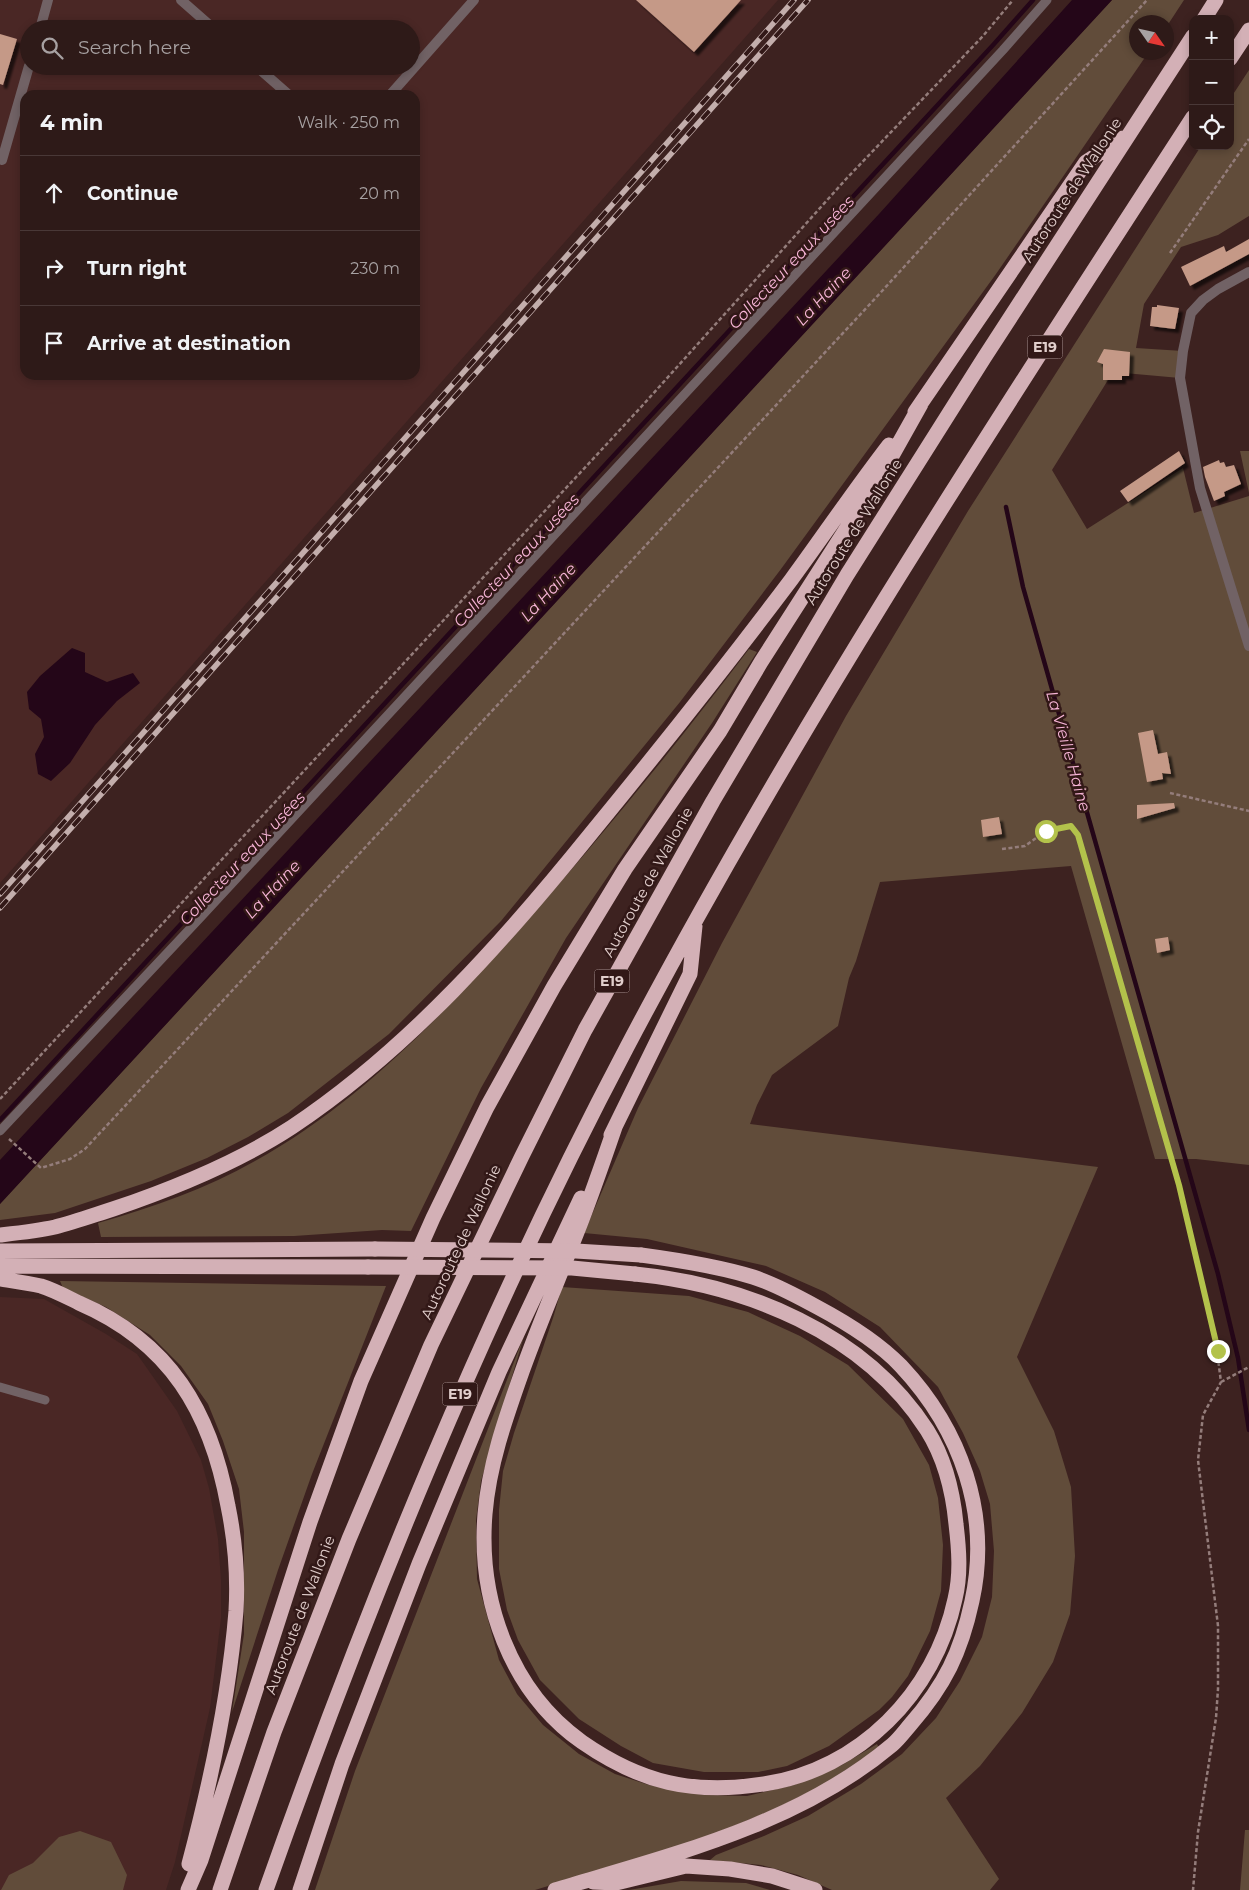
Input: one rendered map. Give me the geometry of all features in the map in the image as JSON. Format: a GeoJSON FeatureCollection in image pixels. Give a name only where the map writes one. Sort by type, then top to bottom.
{"type":"FeatureCollection","features":[{"type":"Feature","properties":{"kind":"highway"},"geometry":{"type":"LineString","coordinates":[[1207,15],[1216,0]]}},
{"type":"Feature","properties":{"kind":"highway"},"geometry":{"type":"LineString","coordinates":[[1234,53],[1249,30]]}},
{"type":"Feature","properties":{"kind":"highway","name":"Autoroute de Wallonie"},"geometry":{"type":"LineString","coordinates":[[220,1890],[274,1732],[349,1539],[435,1337],[585,1030],[713,801],[847,575],[984,358],[1189,42]]}},
{"type":"Feature","properties":{"kind":"highway","name":"E19"},"geometry":{"type":"LineString","coordinates":[[266,1890],[314,1754],[391,1556],[474,1361],[559,1180],[625,1050],[696,917],[898,577],[1189,123]]}},
{"type":"Feature","properties":{"kind":"highway"},"geometry":{"type":"LineString","coordinates":[[0,1235],[54,1227],[150,1196],[194,1179],[246,1153],[290,1128],[348,1087],[455,988],[507,933],[560,872],[691,711],[792,579],[868,472],[920,404],[1086,162],[1129,134]]}},
{"type":"Feature","properties":{"kind":"highway"},"geometry":{"type":"LineString","coordinates":[[188,1890],[200,1860],[310,1522],[361,1381],[433,1218],[487,1106],[554,986],[625,869],[720,731],[761,662],[884,470],[920,404]]}},
{"type":"Feature","properties":{"kind":"highway"},"geometry":{"type":"LineString","coordinates":[[300,1890],[342,1764],[419,1564],[499,1372],[690,974],[696,917]]}},
{"type":"Feature","properties":{"kind":"highway"},"geometry":{"type":"LineString","coordinates":[[0,1266],[368,1266],[572,1268],[667,1277],[767,1304],[821,1332],[857,1355],[900,1394],[928,1432],[945,1470],[954,1502],[959,1549],[956,1596],[946,1633],[928,1671],[904,1706],[878,1731],[840,1758],[808,1774],[779,1782],[717,1789],[684,1786],[647,1777],[628,1770],[600,1754],[576,1737],[551,1715],[527,1685],[508,1652],[494,1616],[486,1566],[484,1516],[490,1473],[502,1428],[541,1318],[582,1221],[615,1127]]}},
{"type":"Feature","properties":{"kind":"highway"},"geometry":{"type":"LineString","coordinates":[[0,1251],[375,1249],[576,1251],[641,1256],[711,1267],[754,1278],[793,1294],[866,1336],[900,1364],[932,1402],[951,1436],[968,1477],[975,1507],[977,1545],[976,1584],[966,1630],[952,1667],[925,1708],[894,1744],[852,1774],[808,1801],[724,1838],[555,1890]]}},
{"type":"Feature","properties":{"kind":"highway"},"geometry":{"type":"LineString","coordinates":[[0,1278],[42,1287],[97,1310],[126,1328],[151,1348],[167,1364],[186,1389],[200,1414],[216,1452],[224,1480],[233,1531],[236,1610],[224,1709],[198,1830],[182,1890]]}},
{"type":"Feature","properties":{"kind":"highway"},"geometry":{"type":"LineString","coordinates":[[584,1881],[616,1884],[686,1866],[730,1869],[772,1876],[816,1890]]}},
{"type":"Feature","properties":{"kind":"street"},"geometry":{"type":"LineString","coordinates":[[42,20],[48,0]]}},
{"type":"Feature","properties":{"kind":"street"},"geometry":{"type":"LineString","coordinates":[[181,0],[204,20]]}},
{"type":"Feature","properties":{"kind":"street"},"geometry":{"type":"LineString","coordinates":[[420,61],[474,0]]}},
{"type":"Feature","properties":{"kind":"street"},"geometry":{"type":"LineString","coordinates":[[22,90],[26,75]]}},
{"type":"Feature","properties":{"kind":"street"},"geometry":{"type":"LineString","coordinates":[[266,75],[283,90]]}},
{"type":"Feature","properties":{"kind":"street"},"geometry":{"type":"LineString","coordinates":[[394,90],[408,75]]}},
{"type":"Feature","properties":{"kind":"street"},"geometry":{"type":"LineString","coordinates":[[2,160],[20,97]]}},
{"type":"Feature","properties":{"kind":"street"},"geometry":{"type":"LineString","coordinates":[[1249,272],[1218,289],[1203,300],[1192,313],[1183,351],[1180,378],[1200,488],[1249,646]]}},
{"type":"Feature","properties":{"kind":"lane"},"geometry":{"type":"LineString","coordinates":[[0,1131],[206,911],[1003,50],[1047,0]]}},
{"type":"Feature","properties":{"kind":"lane"},"geometry":{"type":"LineString","coordinates":[[0,1387],[45,1400]]}},
{"type":"Feature","properties":{"kind":"path"},"geometry":{"type":"LineString","coordinates":[[0,1099],[642,406],[847,178],[982,36],[1013,0]]}},
{"type":"Feature","properties":{"kind":"path"},"geometry":{"type":"LineString","coordinates":[[13,1143],[41,1168],[70,1159],[92,1142],[883,290],[1147,0]]}},
{"type":"Feature","properties":{"kind":"path"},"geometry":{"type":"LineString","coordinates":[[1170,253],[1249,139]]}},
{"type":"Feature","properties":{"kind":"path"},"geometry":{"type":"LineString","coordinates":[[1170,793],[1249,811]]}},
{"type":"Feature","properties":{"kind":"path"},"geometry":{"type":"LineString","coordinates":[[1002,849],[1026,846],[1046,831],[1062,827],[1071,826],[1078,835],[1179,1185],[1218,1351],[1221,1382]]}},
{"type":"Feature","properties":{"kind":"path"},"geometry":{"type":"LineString","coordinates":[[1193,1890],[1198,1832],[1216,1718],[1218,1689],[1218,1626],[1198,1460],[1203,1415],[1221,1382],[1248,1368]]}},
{"type":"Feature","properties":{"kind":"shaded area"},"geometry":{"type":"Polygon","coordinates":[[[0,0],[778,0],[0,883],[0,0]]]}},
{"type":"Feature","properties":{"kind":"shaded area"},"geometry":{"type":"Polygon","coordinates":[[[1112,0],[1184,0],[1174,15],[1129,15],[1129,60],[1143,60],[996,274],[781,569],[680,702],[501,921],[389,1034],[288,1113],[248,1137],[207,1158],[151,1181],[55,1213],[0,1220],[0,1204],[1112,0]]]}},
{"type":"Feature","properties":{"kind":"shaded area"},"geometry":{"type":"Polygon","coordinates":[[[1249,70],[1249,216],[1218,235],[1181,247],[1144,304],[1136,348],[1183,351],[1180,378],[1113,372],[1052,470],[1087,529],[1183,468],[1194,513],[1249,496],[1249,1165],[1196,1159],[1155,1159],[1071,866],[880,882],[849,978],[838,1026],[772,1075],[750,1124],[1098,1167],[1017,1357],[1054,1431],[1071,1487],[1075,1556],[1070,1614],[1053,1662],[1022,1713],[980,1766],[946,1798],[999,1879],[990,1890],[832,1890],[798,1875],[761,1865],[710,1860],[716,1855],[808,1816],[861,1784],[902,1754],[936,1718],[960,1681],[982,1637],[992,1597],[994,1551],[990,1504],[980,1471],[963,1433],[938,1387],[880,1327],[825,1292],[766,1266],[647,1239],[584,1233],[638,1108],[722,943],[846,716],[968,511],[1198,150],[1234,150],[1234,93],[1249,70]]]}},
{"type":"Feature","properties":{"kind":"shaded area"},"geometry":{"type":"Polygon","coordinates":[[[1240,451],[1249,451],[1249,493],[1240,451]]]}},
{"type":"Feature","properties":{"kind":"shaded area"},"geometry":{"type":"Polygon","coordinates":[[[749,649],[757,652],[712,723],[566,938],[481,1088],[411,1231],[382,1230],[294,1236],[101,1237],[98,1223],[159,1204],[198,1189],[255,1161],[292,1139],[361,1088],[393,1060],[454,1000],[574,867],[692,723],[749,649]]]}},
{"type":"Feature","properties":{"kind":"shaded area"},"geometry":{"type":"Polygon","coordinates":[[[60,1281],[386,1286],[312,1474],[278,1570],[232,1712],[244,1634],[244,1532],[239,1489],[223,1441],[208,1404],[181,1366],[150,1335],[106,1307],[63,1288],[60,1281]]]}},
{"type":"Feature","properties":{"kind":"shaded area"},"geometry":{"type":"Polygon","coordinates":[[[562,1287],[689,1296],[748,1312],[800,1336],[848,1365],[903,1419],[929,1465],[938,1498],[943,1545],[941,1591],[930,1631],[908,1676],[879,1710],[829,1746],[787,1766],[758,1772],[704,1772],[653,1763],[621,1746],[579,1719],[540,1680],[518,1640],[507,1610],[499,1569],[499,1510],[503,1471],[562,1287]]]}},
{"type":"Feature","properties":{"kind":"shaded area"},"geometry":{"type":"Polygon","coordinates":[[[0,1297],[44,1299],[137,1354],[177,1411],[201,1460],[209,1488],[218,1539],[221,1618],[210,1708],[175,1862],[166,1890],[0,1890],[0,1297]]]}},
{"type":"Feature","properties":{"kind":"shaded area"},"geometry":{"type":"Polygon","coordinates":[[[524,1336],[481,1481],[476,1520],[477,1579],[499,1660],[517,1694],[543,1725],[579,1754],[615,1774],[649,1785],[705,1795],[747,1796],[794,1785],[842,1765],[877,1744],[879,1748],[821,1786],[775,1809],[702,1839],[535,1890],[315,1890],[355,1771],[524,1336]]]}},
{"type":"Feature","properties":{"kind":"shaded area"},"geometry":{"type":"Polygon","coordinates":[[[1245,1830],[1249,1830],[1249,1890],[1240,1890],[1245,1830]]]}},
{"type":"Feature","properties":{"kind":"shaded area"},"geometry":{"type":"Polygon","coordinates":[[[80,1831],[111,1842],[127,1875],[123,1890],[1,1890],[9,1875],[33,1863],[59,1837],[80,1831]]]}},
{"type":"Feature","properties":{"kind":"shaded area"},"geometry":{"type":"Polygon","coordinates":[[[681,1881],[746,1883],[770,1890],[629,1890],[681,1881]]]}},
{"type":"Feature","properties":{"kind":"water","name":"La Haine"},"geometry":{"type":"Polygon","coordinates":[[[1072,0],[1112,0],[0,1204],[0,1160],[879,214],[1072,0]]]}},
{"type":"Feature","properties":{"kind":"water"},"geometry":{"type":"Polygon","coordinates":[[[72,648],[85,653],[85,672],[107,682],[133,673],[140,683],[117,701],[95,725],[70,763],[51,781],[38,774],[35,754],[44,737],[41,719],[29,709],[27,692],[40,676],[72,648]]]}},
{"type":"Feature","properties":{"kind":"building"},"geometry":{"type":"Polygon","coordinates":[[[636,0],[741,0],[694,52],[636,0]]]}},
{"type":"Feature","properties":{"kind":"building"},"geometry":{"type":"Polygon","coordinates":[[[0,34],[17,39],[3,85],[0,84],[0,34]]]}},
{"type":"Feature","properties":{"kind":"building"},"geometry":{"type":"Polygon","coordinates":[[[1249,239],[1249,254],[1190,286],[1181,267],[1224,246],[1226,252],[1249,239]]]}},
{"type":"Feature","properties":{"kind":"building"},"geometry":{"type":"Polygon","coordinates":[[[1157,305],[1179,308],[1175,329],[1150,326],[1152,307],[1157,307],[1157,305]]]}},
{"type":"Feature","properties":{"kind":"building"},"geometry":{"type":"Polygon","coordinates":[[[1104,349],[1130,352],[1129,376],[1122,376],[1122,380],[1103,380],[1103,364],[1097,362],[1104,349]]]}},
{"type":"Feature","properties":{"kind":"building"},"geometry":{"type":"Polygon","coordinates":[[[1179,451],[1185,463],[1128,502],[1120,491],[1179,451]]]}},
{"type":"Feature","properties":{"kind":"building"},"geometry":{"type":"Polygon","coordinates":[[[1219,460],[1220,463],[1224,462],[1226,467],[1234,465],[1241,484],[1224,492],[1225,496],[1214,501],[1203,467],[1219,460]]]}},
{"type":"Feature","properties":{"kind":"building"},"geometry":{"type":"Polygon","coordinates":[[[1153,730],[1158,754],[1167,752],[1171,774],[1162,773],[1163,779],[1147,782],[1138,733],[1153,730]]]}},
{"type":"Feature","properties":{"kind":"building"},"geometry":{"type":"Polygon","coordinates":[[[1174,803],[1175,808],[1137,819],[1137,805],[1174,803]]]}},
{"type":"Feature","properties":{"kind":"building"},"geometry":{"type":"Polygon","coordinates":[[[999,817],[1002,834],[983,837],[981,820],[999,817]]]}},
{"type":"Feature","properties":{"kind":"building"},"geometry":{"type":"Polygon","coordinates":[[[1168,937],[1170,950],[1157,953],[1155,939],[1168,937]]]}},
{"type":"Feature","properties":{"kind":"waterway","name":"Collecteur eaux usées"},"geometry":{"type":"LineString","coordinates":[[0,1120],[1033,0]]}},
{"type":"Feature","properties":{"kind":"waterway","name":"La Vieille Haine"},"geometry":{"type":"LineString","coordinates":[[1006,507],[1023,587],[1218,1274],[1238,1358],[1249,1430]]}},
{"type":"Feature","properties":{"kind":"railway"},"geometry":{"type":"LineString","coordinates":[[0,894],[794,0]]}},
{"type":"Feature","properties":{"kind":"railway"},"geometry":{"type":"LineString","coordinates":[[0,908],[808,0]]}},
{"type":"Feature","properties":{"kind":"route"},"geometry":{"type":"LineString","coordinates":[[1046,831],[1071,826],[1078,835],[1179,1185],[1218,1351]]}}]}
